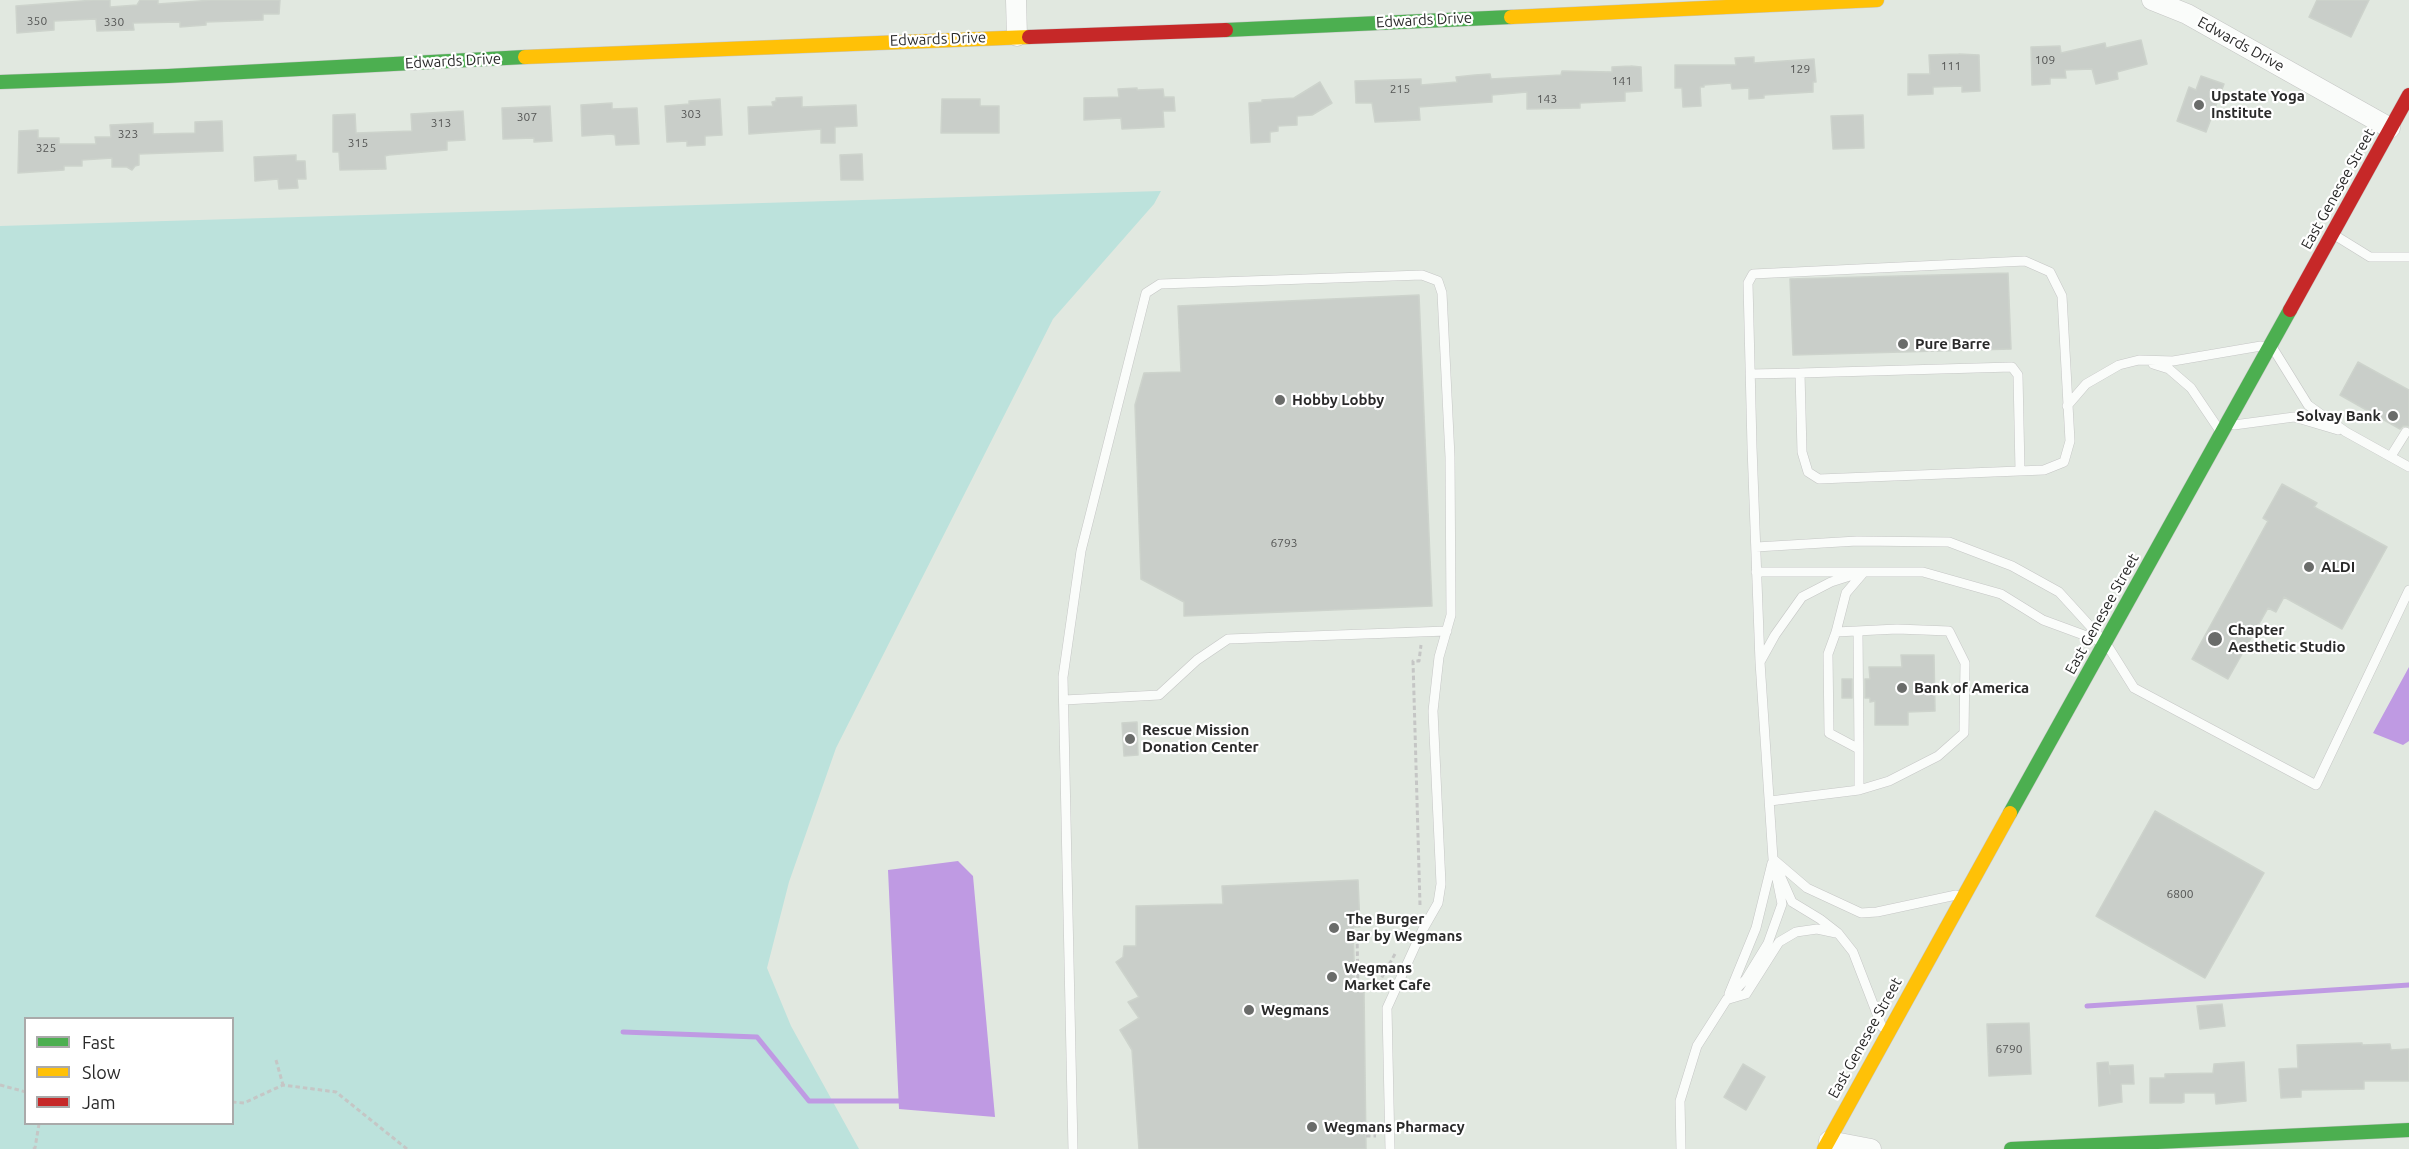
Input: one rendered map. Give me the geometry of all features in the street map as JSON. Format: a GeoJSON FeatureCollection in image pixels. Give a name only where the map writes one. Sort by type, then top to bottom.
{"type":"FeatureCollection","features":[{"type":"Feature","properties":{"kind":"main road","name":"Edwards Drive"},"geometry":{"type":"LineString","coordinates":[[0,82],[168,76],[593,53],[1243,29],[1877,0]]}},
{"type":"Feature","properties":{"kind":"main road","name":"East Genesee Street"},"geometry":{"type":"LineString","coordinates":[[1826,1145],[2409,95]]}},
{"type":"Feature","properties":{"kind":"main road"},"geometry":{"type":"LineString","coordinates":[[2011,1149],[2409,1131]]}},
{"type":"Feature","properties":{"kind":"street"},"geometry":{"type":"LineString","coordinates":[[1016,0],[1017,36]]}},
{"type":"Feature","properties":{"kind":"street","name":"Edwards Drive"},"geometry":{"type":"LineString","coordinates":[[2152,0],[2187,14],[2390,128]]}},
{"type":"Feature","properties":{"kind":"street"},"geometry":{"type":"LineString","coordinates":[[1826,1145],[1871,1149]]}},
{"type":"Feature","properties":{"kind":"lane"},"geometry":{"type":"LineString","coordinates":[[2332,234],[2370,257],[2409,257]]}},
{"type":"Feature","properties":{"kind":"lane"},"geometry":{"type":"LineString","coordinates":[[1727,999],[1746,979],[1768,943],[1782,904],[1773,859],[1760,662],[1748,283],[1754,274],[2025,261],[2050,272],[2062,296],[2070,441],[2064,462],[2044,470],[1819,479],[1808,472],[1802,452],[1800,373]]}},
{"type":"Feature","properties":{"kind":"lane"},"geometry":{"type":"LineString","coordinates":[[1073,1149],[1064,677],[1081,551],[1146,293],[1161,284],[1422,275],[1438,281],[1442,293],[1450,467],[1451,615],[1439,657],[1433,711],[1440,884],[1438,903],[1422,931],[1387,1008],[1390,1149]]}},
{"type":"Feature","properties":{"kind":"lane"},"geometry":{"type":"LineString","coordinates":[[2067,406],[2086,384],[2119,365],[2139,360],[2173,361],[2271,344],[2308,405],[2346,432],[2409,466]]}},
{"type":"Feature","properties":{"kind":"lane"},"geometry":{"type":"LineString","coordinates":[[2139,360],[2169,369],[2191,388],[2223,429],[2294,417],[2346,432]]}},
{"type":"Feature","properties":{"kind":"lane"},"geometry":{"type":"LineString","coordinates":[[1751,374],[2012,367],[2018,375],[2020,471]]}},
{"type":"Feature","properties":{"kind":"lane"},"geometry":{"type":"LineString","coordinates":[[2391,456],[2406,432]]}},
{"type":"Feature","properties":{"kind":"lane"},"geometry":{"type":"LineString","coordinates":[[1756,547],[1857,541],[1949,542],[2012,566],[2059,592],[2105,643],[2134,688],[2316,785],[2409,591]]}},
{"type":"Feature","properties":{"kind":"lane"},"geometry":{"type":"LineString","coordinates":[[1756,572],[1923,572],[2001,594],[2043,620],[2105,643]]}},
{"type":"Feature","properties":{"kind":"lane"},"geometry":{"type":"LineString","coordinates":[[1859,749],[1829,733],[1828,654],[1846,593],[1864,572]]}},
{"type":"Feature","properties":{"kind":"lane"},"geometry":{"type":"LineString","coordinates":[[1760,662],[1775,635],[1802,597],[1831,582],[1864,572]]}},
{"type":"Feature","properties":{"kind":"lane"},"geometry":{"type":"LineString","coordinates":[[1770,801],[1859,790],[1889,781],[1938,756],[1964,733],[1965,663],[1949,631],[1897,629],[1836,632]]}},
{"type":"Feature","properties":{"kind":"lane"},"geometry":{"type":"LineString","coordinates":[[1064,700],[1159,695],[1197,660],[1228,639],[1447,631]]}},
{"type":"Feature","properties":{"kind":"lane"},"geometry":{"type":"LineString","coordinates":[[1858,631],[1859,790]]}},
{"type":"Feature","properties":{"kind":"lane"},"geometry":{"type":"LineString","coordinates":[[1773,859],[1807,888],[1861,913],[1877,912],[1966,892]]}},
{"type":"Feature","properties":{"kind":"lane"},"geometry":{"type":"LineString","coordinates":[[1773,859],[1792,902],[1838,933],[1856,959],[1885,1036]]}},
{"type":"Feature","properties":{"kind":"lane"},"geometry":{"type":"LineString","coordinates":[[1681,1149],[1680,1101],[1697,1046],[1727,999],[1756,928],[1773,859]]}},
{"type":"Feature","properties":{"kind":"lane"},"geometry":{"type":"LineString","coordinates":[[1727,999],[1746,994],[1779,942],[1796,932],[1817,928],[1838,933]]}},
{"type":"Feature","properties":{"kind":"path"},"geometry":{"type":"LineString","coordinates":[[1420,909],[1413,661],[1419,661],[1422,632]]}},
{"type":"Feature","properties":{"kind":"path"},"geometry":{"type":"LineString","coordinates":[[1353,934],[1357,933],[1358,989],[1365,985],[1377,986],[1398,947]]}},
{"type":"Feature","properties":{"kind":"path"},"geometry":{"type":"LineString","coordinates":[[276,1060],[283,1085]]}},
{"type":"Feature","properties":{"kind":"path"},"geometry":{"type":"LineString","coordinates":[[0,1084],[24,1091]]}},
{"type":"Feature","properties":{"kind":"path"},"geometry":{"type":"LineString","coordinates":[[234,1102],[244,1103],[283,1085],[336,1092],[407,1149]]}},
{"type":"Feature","properties":{"kind":"path"},"geometry":{"type":"LineString","coordinates":[[34,1149],[39,1125]]}},
{"type":"Feature","properties":{"kind":"shaded area"},"geometry":{"type":"Polygon","coordinates":[[[1161,191],[1154,204],[1053,319],[836,748],[789,882],[767,968],[791,1026],[859,1149],[0,1149],[0,226],[1161,191]]]}},
{"type":"Feature","properties":{"kind":"shaded area"},"geometry":{"type":"Polygon","coordinates":[[[2409,667],[2409,741],[2403,745],[2373,733],[2409,667]]]}},
{"type":"Feature","properties":{"kind":"shaded area"},"geometry":{"type":"Polygon","coordinates":[[[958,861],[973,876],[995,1117],[899,1109],[888,870],[958,861]]]}},
{"type":"Feature","properties":{"kind":"building"},"geometry":{"type":"Polygon","coordinates":[[[110,0],[110,7],[137,5],[140,0],[158,0],[158,4],[213,0],[280,0],[279,14],[263,14],[263,20],[206,22],[206,25],[180,27],[180,22],[133,23],[134,30],[97,31],[96,19],[54,21],[54,30],[17,33],[16,6],[110,0]]]}},
{"type":"Feature","properties":{"kind":"building"},"geometry":{"type":"Polygon","coordinates":[[[2317,0],[2369,0],[2351,37],[2309,17],[2317,0]]]}},
{"type":"Feature","properties":{"kind":"building"},"geometry":{"type":"Polygon","coordinates":[[[2141,40],[2147,64],[2117,72],[2118,79],[2096,84],[2092,69],[2065,70],[2066,78],[2050,78],[2050,84],[2032,85],[2031,47],[2060,46],[2061,53],[2105,43],[2106,48],[2141,40]]]}},
{"type":"Feature","properties":{"kind":"building"},"geometry":{"type":"Polygon","coordinates":[[[1929,55],[1979,55],[1980,91],[1962,92],[1962,86],[1933,87],[1933,94],[1908,95],[1908,74],[1930,74],[1929,55]]]}},
{"type":"Feature","properties":{"kind":"building"},"geometry":{"type":"Polygon","coordinates":[[[1754,57],[1754,63],[1814,59],[1816,82],[1813,82],[1813,92],[1764,95],[1764,98],[1749,99],[1749,88],[1732,89],[1731,83],[1704,85],[1700,87],[1701,106],[1683,107],[1682,88],[1675,88],[1675,65],[1736,65],[1735,58],[1754,57]]]}},
{"type":"Feature","properties":{"kind":"building"},"geometry":{"type":"Polygon","coordinates":[[[1612,67],[1641,67],[1642,91],[1625,92],[1625,101],[1580,103],[1580,108],[1527,109],[1527,92],[1492,95],[1492,102],[1419,107],[1420,120],[1375,122],[1372,103],[1356,103],[1355,81],[1421,79],[1421,85],[1457,82],[1456,77],[1475,75],[1490,74],[1491,79],[1561,75],[1562,71],[1612,72],[1612,67]]]}},
{"type":"Feature","properties":{"kind":"building","name":"Upstate Yoga Institute"},"geometry":{"type":"Polygon","coordinates":[[[2201,76],[2224,84],[2206,132],[2177,121],[2189,87],[2196,90],[2201,76]]]}},
{"type":"Feature","properties":{"kind":"building"},"geometry":{"type":"Polygon","coordinates":[[[1320,82],[1332,103],[1312,115],[1297,116],[1297,125],[1278,126],[1278,131],[1270,132],[1270,142],[1251,143],[1249,103],[1294,98],[1320,82]]]}},
{"type":"Feature","properties":{"kind":"building"},"geometry":{"type":"Polygon","coordinates":[[[1137,88],[1137,90],[1163,89],[1164,97],[1174,97],[1175,111],[1163,111],[1164,127],[1122,129],[1121,118],[1084,120],[1084,98],[1119,97],[1118,89],[1137,88]]]}},
{"type":"Feature","properties":{"kind":"building"},"geometry":{"type":"Polygon","coordinates":[[[802,97],[802,107],[856,105],[857,126],[835,127],[835,143],[821,143],[821,129],[749,134],[748,107],[773,106],[772,102],[776,101],[776,98],[802,97]]]}},
{"type":"Feature","properties":{"kind":"building"},"geometry":{"type":"Polygon","coordinates":[[[720,99],[722,135],[705,136],[705,145],[687,146],[687,141],[667,142],[665,106],[689,104],[689,101],[720,99]]]}},
{"type":"Feature","properties":{"kind":"building"},"geometry":{"type":"Polygon","coordinates":[[[942,99],[980,99],[980,106],[999,106],[999,133],[941,133],[942,99]]]}},
{"type":"Feature","properties":{"kind":"building"},"geometry":{"type":"Polygon","coordinates":[[[612,103],[612,109],[637,108],[639,144],[616,145],[615,135],[611,134],[582,136],[581,105],[612,103]]]}},
{"type":"Feature","properties":{"kind":"building"},"geometry":{"type":"Polygon","coordinates":[[[550,106],[552,141],[534,142],[534,138],[503,139],[502,108],[550,106]]]}},
{"type":"Feature","properties":{"kind":"building"},"geometry":{"type":"Polygon","coordinates":[[[463,111],[465,140],[447,141],[447,150],[385,156],[386,169],[340,170],[339,152],[333,152],[333,115],[355,114],[356,133],[412,131],[411,114],[463,111]]]}},
{"type":"Feature","properties":{"kind":"building"},"geometry":{"type":"Polygon","coordinates":[[[1863,115],[1864,148],[1833,149],[1831,116],[1863,115]]]}},
{"type":"Feature","properties":{"kind":"building"},"geometry":{"type":"Polygon","coordinates":[[[222,121],[223,151],[139,154],[139,165],[132,170],[127,167],[112,167],[112,158],[82,160],[82,166],[64,166],[64,170],[18,173],[19,131],[38,130],[38,138],[59,138],[59,144],[96,144],[95,137],[111,137],[110,125],[153,123],[153,134],[195,133],[195,122],[222,121]]]}},
{"type":"Feature","properties":{"kind":"building"},"geometry":{"type":"Polygon","coordinates":[[[862,154],[863,180],[841,180],[840,155],[862,154]]]}},
{"type":"Feature","properties":{"kind":"building"},"geometry":{"type":"Polygon","coordinates":[[[296,155],[296,161],[305,161],[306,179],[297,179],[298,188],[279,189],[278,179],[255,181],[254,157],[296,155]]]}},
{"type":"Feature","properties":{"kind":"building"},"geometry":{"type":"Polygon","coordinates":[[[2008,273],[2011,349],[1793,355],[1790,279],[2008,273]]]}},
{"type":"Feature","properties":{"kind":"building","name":"Hobby Lobby"},"geometry":{"type":"Polygon","coordinates":[[[1419,295],[1432,606],[1184,616],[1184,602],[1141,579],[1135,405],[1144,373],[1181,372],[1178,306],[1419,295]]]}},
{"type":"Feature","properties":{"kind":"building"},"geometry":{"type":"Polygon","coordinates":[[[2358,362],[2409,390],[2409,426],[2403,426],[2400,429],[2340,395],[2358,362]]]}},
{"type":"Feature","properties":{"kind":"building","name":"ALDI"},"geometry":{"type":"Polygon","coordinates":[[[2282,484],[2317,503],[2314,507],[2387,547],[2342,629],[2284,597],[2276,612],[2268,608],[2228,679],[2192,659],[2268,521],[2263,518],[2282,484]]]}},
{"type":"Feature","properties":{"kind":"building","name":"Bank of America"},"geometry":{"type":"Polygon","coordinates":[[[1901,655],[1934,655],[1935,711],[1908,712],[1908,725],[1875,725],[1875,701],[1870,702],[1870,698],[1865,698],[1865,679],[1870,679],[1869,667],[1902,667],[1901,655]]]}},
{"type":"Feature","properties":{"kind":"building"},"geometry":{"type":"Polygon","coordinates":[[[1842,679],[1852,679],[1852,698],[1842,698],[1842,679]]]}},
{"type":"Feature","properties":{"kind":"building","name":"Rescue Mission Donation Center"},"geometry":{"type":"Polygon","coordinates":[[[1137,722],[1138,755],[1124,756],[1122,723],[1137,722]]]}},
{"type":"Feature","properties":{"kind":"building"},"geometry":{"type":"Polygon","coordinates":[[[2155,811],[2264,873],[2205,978],[2096,916],[2155,811]]]}},
{"type":"Feature","properties":{"kind":"building","name":"Wegmans"},"geometry":{"type":"Polygon","coordinates":[[[1358,880],[1360,927],[1353,927],[1355,989],[1364,989],[1366,1149],[1139,1149],[1132,1050],[1120,1030],[1139,1018],[1128,1002],[1139,997],[1116,962],[1123,957],[1124,946],[1136,946],[1136,906],[1223,904],[1222,886],[1358,880]]]}},
{"type":"Feature","properties":{"kind":"building"},"geometry":{"type":"Polygon","coordinates":[[[2222,1004],[2225,1026],[2200,1029],[2197,1006],[2222,1004]]]}},
{"type":"Feature","properties":{"kind":"building"},"geometry":{"type":"Polygon","coordinates":[[[2029,1023],[2031,1074],[1989,1076],[1987,1024],[2029,1023]]]}},
{"type":"Feature","properties":{"kind":"building"},"geometry":{"type":"Polygon","coordinates":[[[2362,1043],[2362,1045],[2390,1044],[2391,1050],[2409,1049],[2409,1081],[2364,1081],[2364,1089],[2301,1090],[2301,1097],[2281,1098],[2279,1069],[2298,1068],[2297,1045],[2362,1043]]]}},
{"type":"Feature","properties":{"kind":"building"},"geometry":{"type":"Polygon","coordinates":[[[2108,1062],[2110,1074],[2109,1066],[2133,1065],[2134,1084],[2121,1084],[2122,1102],[2099,1106],[2097,1063],[2108,1062]]]}},
{"type":"Feature","properties":{"kind":"building"},"geometry":{"type":"Polygon","coordinates":[[[2244,1062],[2246,1101],[2216,1104],[2215,1093],[2184,1093],[2184,1102],[2181,1103],[2150,1103],[2150,1078],[2165,1078],[2165,1074],[2213,1073],[2214,1064],[2244,1062]]]}},
{"type":"Feature","properties":{"kind":"building"},"geometry":{"type":"Polygon","coordinates":[[[1743,1064],[1765,1077],[1746,1110],[1724,1097],[1743,1064]]]}},
{"type":"Feature","properties":{"kind":"waterway"},"geometry":{"type":"LineString","coordinates":[[2087,1006],[2409,985]]}},
{"type":"Feature","properties":{"kind":"waterway"},"geometry":{"type":"LineString","coordinates":[[623,1032],[757,1037],[809,1101],[899,1101]]}},
{"type":"Feature","properties":{"kind":"traffic: fast"},"geometry":{"type":"LineString","coordinates":[[1226,30],[1511,17]]}},
{"type":"Feature","properties":{"kind":"traffic: fast"},"geometry":{"type":"LineString","coordinates":[[0,82],[168,76],[525,57]]}},
{"type":"Feature","properties":{"kind":"traffic: fast"},"geometry":{"type":"LineString","coordinates":[[2010,813],[2290,310]]}},
{"type":"Feature","properties":{"kind":"traffic: fast"},"geometry":{"type":"LineString","coordinates":[[2011,1149],[2409,1130]]}},
{"type":"Feature","properties":{"kind":"traffic: slow"},"geometry":{"type":"LineString","coordinates":[[1511,17],[1877,0]]}},
{"type":"Feature","properties":{"kind":"traffic: slow"},"geometry":{"type":"LineString","coordinates":[[525,57],[1029,37]]}},
{"type":"Feature","properties":{"kind":"traffic: slow"},"geometry":{"type":"LineString","coordinates":[[1824,1149],[2010,813]]}},
{"type":"Feature","properties":{"kind":"traffic: jam"},"geometry":{"type":"LineString","coordinates":[[1029,37],[1226,30]]}},
{"type":"Feature","properties":{"kind":"traffic: jam"},"geometry":{"type":"LineString","coordinates":[[2290,310],[2409,95]]}},
{"type":"Feature","properties":{"kind":"place","name":"Upstate Yoga Institute"},"geometry":{"type":"Point","coordinates":[2199,105]}},
{"type":"Feature","properties":{"kind":"place","name":"Pure Barre"},"geometry":{"type":"Point","coordinates":[1903,344]}},
{"type":"Feature","properties":{"kind":"place","name":"Hobby Lobby"},"geometry":{"type":"Point","coordinates":[1280,400]}},
{"type":"Feature","properties":{"kind":"place","name":"Solvay Bank"},"geometry":{"type":"Point","coordinates":[2393,416]}},
{"type":"Feature","properties":{"kind":"place","name":"ALDI"},"geometry":{"type":"Point","coordinates":[2309,567]}},
{"type":"Feature","properties":{"kind":"place","name":"Chapter Aesthetic Studio"},"geometry":{"type":"Point","coordinates":[2215,639]}},
{"type":"Feature","properties":{"kind":"place","name":"Bank of America"},"geometry":{"type":"Point","coordinates":[1902,688]}},
{"type":"Feature","properties":{"kind":"place","name":"Rescue Mission Donation Center"},"geometry":{"type":"Point","coordinates":[1130,739]}},
{"type":"Feature","properties":{"kind":"place","name":"The Burger Bar by Wegmans"},"geometry":{"type":"Point","coordinates":[1334,928]}},
{"type":"Feature","properties":{"kind":"place","name":"Wegmans Market Cafe"},"geometry":{"type":"Point","coordinates":[1332,977]}},
{"type":"Feature","properties":{"kind":"place","name":"Wegmans"},"geometry":{"type":"Point","coordinates":[1249,1010]}},
{"type":"Feature","properties":{"kind":"place","name":"Wegmans Pharmacy"},"geometry":{"type":"Point","coordinates":[1312,1127]}}]}
